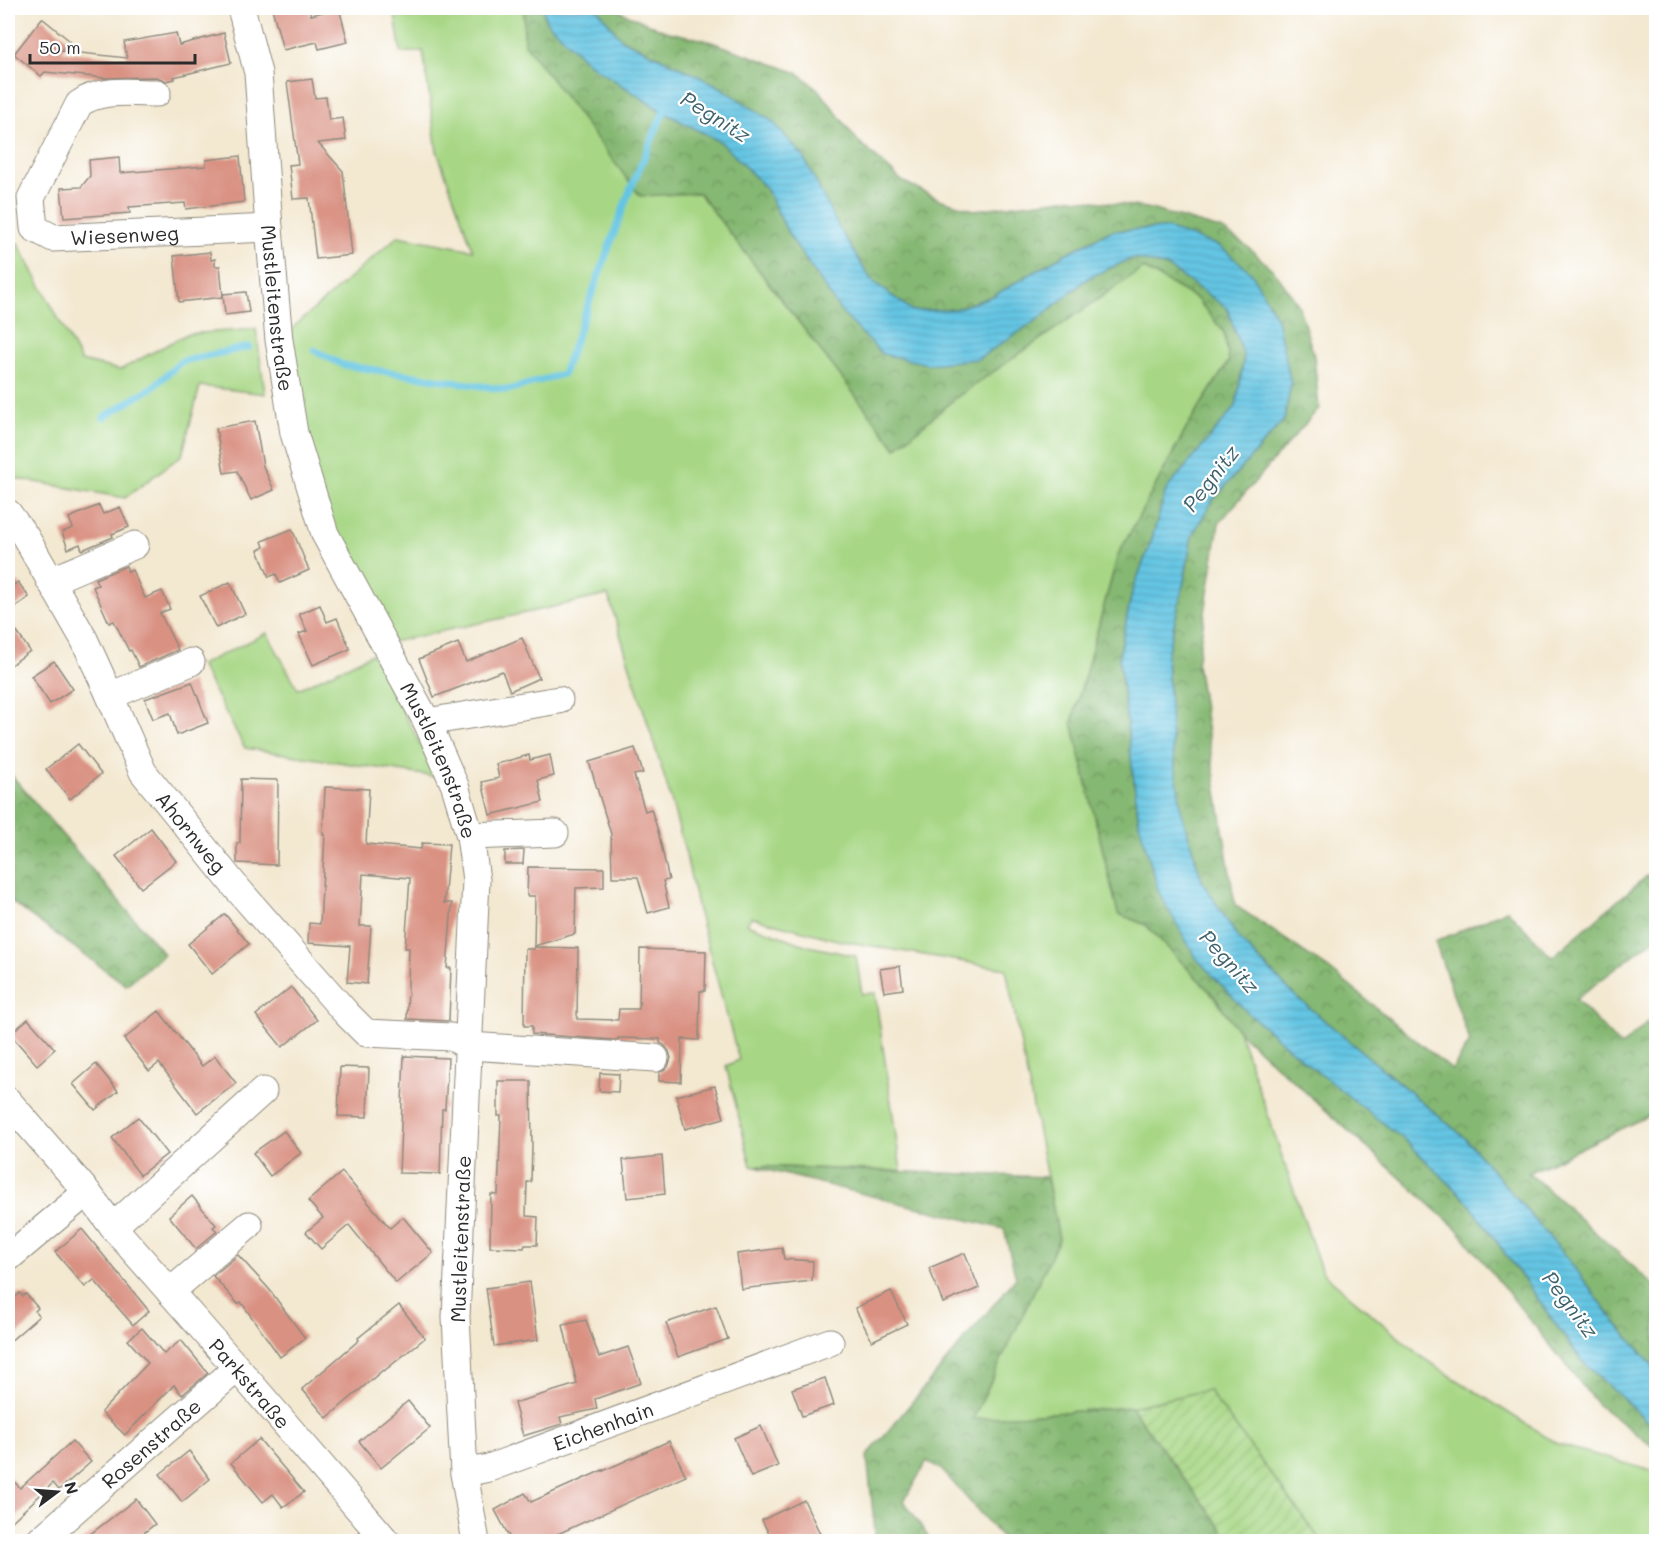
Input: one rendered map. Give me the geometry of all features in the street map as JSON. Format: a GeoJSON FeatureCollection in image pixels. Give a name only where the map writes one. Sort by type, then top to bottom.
{"type":"FeatureCollection","features":[{"type":"Feature","properties":{"kind":"street","name":"Mustleitenstraße"},"geometry":{"type":"LineString","coordinates":[[241,8],[258,73],[279,340],[294,433],[325,534],[427,722],[455,786],[470,836],[476,880],[456,1317],[464,1473],[476,1542]]}},
{"type":"Feature","properties":{"kind":"street","name":"Wiesenweg"},"geometry":{"type":"LineString","coordinates":[[158,93],[122,93],[88,97],[79,104],[31,198],[34,228],[53,238],[269,228]]}},
{"type":"Feature","properties":{"kind":"street","name":"Ahornweg"},"geometry":{"type":"LineString","coordinates":[[8,513],[25,536],[84,639],[142,772],[235,886],[366,1033],[451,1037],[469,1046],[655,1058]]}},
{"type":"Feature","properties":{"kind":"street"},"geometry":{"type":"LineString","coordinates":[[50,581],[135,545]]}},
{"type":"Feature","properties":{"kind":"street"},"geometry":{"type":"LineString","coordinates":[[110,696],[191,662]]}},
{"type":"Feature","properties":{"kind":"street"},"geometry":{"type":"LineString","coordinates":[[427,722],[559,700]]}},
{"type":"Feature","properties":{"kind":"street"},"geometry":{"type":"LineString","coordinates":[[470,836],[555,833]]}},
{"type":"Feature","properties":{"kind":"street"},"geometry":{"type":"LineString","coordinates":[[113,1227],[263,1090]]}},
{"type":"Feature","properties":{"kind":"street","name":"Parkstraße"},"geometry":{"type":"LineString","coordinates":[[8,1101],[87,1192],[113,1227],[387,1542]]}},
{"type":"Feature","properties":{"kind":"street"},"geometry":{"type":"LineString","coordinates":[[8,1258],[87,1192]]}},
{"type":"Feature","properties":{"kind":"street"},"geometry":{"type":"LineString","coordinates":[[170,1292],[249,1224]]}},
{"type":"Feature","properties":{"kind":"street","name":"Eichenhain"},"geometry":{"type":"LineString","coordinates":[[464,1473],[489,1468],[830,1342]]}},
{"type":"Feature","properties":{"kind":"street","name":"Rosenstraße"},"geometry":{"type":"LineString","coordinates":[[38,1542],[237,1368]]}},
{"type":"Feature","properties":{"kind":"green space"},"geometry":{"type":"Polygon","coordinates":[[[394,8],[524,8],[524,44],[699,193],[896,448],[957,397],[1143,268],[1197,299],[1224,332],[1229,361],[1190,422],[1118,555],[1072,722],[1118,913],[1146,925],[1214,996],[1239,1032],[1322,1272],[1423,1358],[1557,1444],[1656,1472],[1656,1541],[1321,1541],[1208,1390],[1131,1407],[972,1419],[1059,1239],[1006,969],[837,940],[751,917],[747,924],[808,946],[856,956],[862,994],[875,993],[901,1171],[751,1166],[726,1066],[739,1060],[668,789],[608,595],[393,642],[333,531],[303,436],[289,331],[398,236],[473,250],[437,151],[423,51],[401,53],[394,8]]]}},
{"type":"Feature","properties":{"kind":"green space"},"geometry":{"type":"Polygon","coordinates":[[[524,8],[543,8],[546,21],[663,112],[721,142],[766,188],[789,235],[842,312],[1037,320],[1088,278],[1133,258],[1168,267],[1227,308],[1244,357],[1236,406],[1166,490],[1151,542],[1132,592],[1119,657],[1139,823],[1407,1142],[1469,1203],[1582,1361],[1656,1428],[1656,1449],[1597,1404],[1458,1230],[1239,1032],[1214,996],[1146,925],[1118,914],[1072,722],[1118,555],[1190,422],[1229,361],[1224,332],[1197,299],[1143,268],[957,397],[896,448],[699,193],[640,196],[524,43],[524,8]]]}},
{"type":"Feature","properties":{"kind":"green space"},"geometry":{"type":"Polygon","coordinates":[[[597,8],[617,8],[619,11],[665,31],[709,41],[798,73],[820,91],[857,140],[902,181],[939,199],[974,210],[1072,198],[1147,208],[1223,230],[1248,247],[1275,272],[1298,304],[1314,356],[1319,408],[1219,523],[1197,664],[1235,905],[1329,969],[1452,1070],[1470,1042],[1435,942],[1507,910],[1552,957],[1651,872],[1656,863],[1656,938],[1576,999],[1621,1047],[1656,1014],[1656,1112],[1529,1173],[1656,1287],[1656,1369],[1616,1323],[1568,1259],[1465,1138],[1294,995],[1238,938],[1202,881],[1182,814],[1172,744],[1167,655],[1192,535],[1213,500],[1284,420],[1291,384],[1219,246],[1166,228],[1111,231],[1065,254],[993,296],[956,309],[913,311],[872,281],[838,226],[662,58],[621,39],[597,8]]]}},
{"type":"Feature","properties":{"kind":"green space"},"geometry":{"type":"Polygon","coordinates":[[[18,243],[81,361],[120,370],[187,334],[256,329],[265,394],[200,386],[182,455],[125,498],[8,477],[8,252],[18,243]]]}},
{"type":"Feature","properties":{"kind":"green space"},"geometry":{"type":"Polygon","coordinates":[[[267,633],[298,689],[372,654],[438,777],[245,748],[200,665],[267,633]]]}},
{"type":"Feature","properties":{"kind":"green space"},"geometry":{"type":"Polygon","coordinates":[[[8,771],[164,954],[126,985],[8,899],[8,771]]]}},
{"type":"Feature","properties":{"kind":"green space"},"geometry":{"type":"Polygon","coordinates":[[[751,1166],[1047,1177],[1059,1239],[973,1419],[1131,1407],[1231,1541],[1005,1541],[941,1469],[927,1461],[904,1501],[931,1541],[876,1541],[867,1456],[1016,1278],[1004,1229],[751,1166]]]}},
{"type":"Feature","properties":{"kind":"green space"},"geometry":{"type":"Polygon","coordinates":[[[1208,1390],[1321,1541],[1231,1541],[1131,1407],[1208,1390]]]}},
{"type":"Feature","properties":{"kind":"water","name":"Pegnitz"},"geometry":{"type":"Polygon","coordinates":[[[543,8],[597,8],[621,39],[717,85],[772,121],[803,156],[838,226],[872,281],[913,311],[956,309],[993,296],[1065,254],[1111,231],[1166,228],[1219,246],[1251,272],[1277,319],[1291,384],[1284,420],[1213,500],[1192,535],[1167,655],[1172,744],[1182,814],[1202,881],[1238,938],[1294,995],[1465,1138],[1568,1259],[1616,1323],[1656,1369],[1656,1428],[1582,1361],[1469,1203],[1407,1142],[1310,1066],[1246,1011],[1196,958],[1159,893],[1139,823],[1119,657],[1132,592],[1151,542],[1166,490],[1236,406],[1244,357],[1227,308],[1168,267],[1133,258],[1088,278],[1037,320],[978,359],[928,364],[882,354],[842,313],[789,235],[766,188],[721,142],[663,112],[589,64],[546,21],[543,8]]]}},
{"type":"Feature","properties":{"kind":"building"},"geometry":{"type":"Polygon","coordinates":[[[272,8],[309,8],[311,15],[339,8],[348,42],[319,49],[317,42],[283,50],[272,8]]]}},
{"type":"Feature","properties":{"kind":"building"},"geometry":{"type":"Polygon","coordinates":[[[42,18],[70,41],[61,51],[127,58],[124,42],[176,33],[179,45],[224,33],[231,63],[166,81],[157,77],[105,78],[45,72],[41,76],[14,54],[42,18]]]}},
{"type":"Feature","properties":{"kind":"building"},"geometry":{"type":"Polygon","coordinates":[[[312,79],[315,98],[326,97],[329,120],[343,118],[346,140],[318,143],[343,171],[352,255],[316,259],[309,198],[293,199],[289,165],[298,164],[287,82],[312,79]]]}},
{"type":"Feature","properties":{"kind":"building"},"geometry":{"type":"Polygon","coordinates":[[[240,156],[244,202],[186,209],[185,203],[129,207],[130,213],[64,218],[61,188],[81,187],[90,176],[89,160],[119,157],[120,173],[206,166],[206,160],[240,156]]]}},
{"type":"Feature","properties":{"kind":"building"},"geometry":{"type":"Polygon","coordinates":[[[210,252],[211,260],[215,259],[215,266],[220,266],[223,297],[179,302],[174,256],[210,252]]]}},
{"type":"Feature","properties":{"kind":"building"},"geometry":{"type":"Polygon","coordinates":[[[246,292],[249,312],[225,315],[223,294],[246,292]]]}},
{"type":"Feature","properties":{"kind":"building"},"geometry":{"type":"Polygon","coordinates":[[[255,421],[263,466],[274,490],[251,500],[237,471],[224,473],[216,428],[255,421]]]}},
{"type":"Feature","properties":{"kind":"building"},"geometry":{"type":"Polygon","coordinates":[[[99,505],[103,514],[120,507],[129,527],[112,534],[113,537],[82,550],[80,544],[68,549],[62,532],[73,528],[69,518],[99,505]]]}},
{"type":"Feature","properties":{"kind":"building"},"geometry":{"type":"Polygon","coordinates":[[[292,529],[309,570],[280,583],[276,574],[269,577],[258,550],[264,547],[262,541],[292,529]]]}},
{"type":"Feature","properties":{"kind":"building"},"geometry":{"type":"Polygon","coordinates":[[[126,566],[128,572],[132,570],[145,598],[162,591],[170,609],[160,613],[178,650],[139,667],[114,621],[109,623],[93,587],[98,585],[95,579],[126,566]]]}},
{"type":"Feature","properties":{"kind":"building"},"geometry":{"type":"Polygon","coordinates":[[[18,582],[29,597],[8,612],[8,589],[18,582]]]}},
{"type":"Feature","properties":{"kind":"building"},"geometry":{"type":"Polygon","coordinates":[[[230,582],[245,614],[216,628],[200,596],[230,582]]]}},
{"type":"Feature","properties":{"kind":"building"},"geometry":{"type":"Polygon","coordinates":[[[320,605],[327,622],[337,618],[350,649],[313,665],[299,634],[307,631],[299,614],[320,605]]]}},
{"type":"Feature","properties":{"kind":"building"},"geometry":{"type":"Polygon","coordinates":[[[8,619],[30,651],[8,667],[8,619]]]}},
{"type":"Feature","properties":{"kind":"building"},"geometry":{"type":"Polygon","coordinates":[[[522,638],[539,678],[510,691],[502,671],[434,697],[419,659],[458,643],[466,662],[522,638]]]}},
{"type":"Feature","properties":{"kind":"building"},"geometry":{"type":"Polygon","coordinates":[[[54,661],[73,689],[50,704],[31,676],[54,661]]]}},
{"type":"Feature","properties":{"kind":"building"},"geometry":{"type":"Polygon","coordinates":[[[192,682],[208,723],[177,735],[170,713],[153,719],[145,699],[192,682]]]}},
{"type":"Feature","properties":{"kind":"building"},"geometry":{"type":"Polygon","coordinates":[[[78,744],[101,774],[70,799],[46,769],[78,744]]]}},
{"type":"Feature","properties":{"kind":"building"},"geometry":{"type":"Polygon","coordinates":[[[635,748],[643,773],[634,775],[645,811],[651,809],[669,880],[663,881],[669,907],[648,913],[638,877],[612,877],[611,834],[589,762],[635,748]]]}},
{"type":"Feature","properties":{"kind":"building"},"geometry":{"type":"Polygon","coordinates":[[[529,755],[530,760],[550,755],[554,776],[538,780],[543,802],[490,815],[482,782],[499,778],[496,764],[529,755]]]}},
{"type":"Feature","properties":{"kind":"building"},"geometry":{"type":"Polygon","coordinates":[[[241,779],[278,780],[277,865],[237,863],[237,843],[240,843],[241,779]]]}},
{"type":"Feature","properties":{"kind":"building"},"geometry":{"type":"Polygon","coordinates":[[[325,787],[369,789],[366,844],[421,849],[422,843],[449,844],[444,903],[452,903],[447,968],[451,968],[449,1021],[407,1019],[409,948],[405,948],[410,878],[363,874],[360,926],[371,926],[367,984],[347,982],[350,946],[308,943],[309,923],[320,924],[325,787]]]}},
{"type":"Feature","properties":{"kind":"building"},"geometry":{"type":"Polygon","coordinates":[[[151,828],[176,861],[141,888],[116,856],[151,828]]]}},
{"type":"Feature","properties":{"kind":"building"},"geometry":{"type":"Polygon","coordinates":[[[524,850],[523,864],[505,864],[505,851],[524,850]]]}},
{"type":"Feature","properties":{"kind":"building"},"geometry":{"type":"Polygon","coordinates":[[[528,867],[604,868],[604,887],[576,888],[575,934],[534,946],[535,896],[527,896],[528,867]]]}},
{"type":"Feature","properties":{"kind":"building"},"geometry":{"type":"Polygon","coordinates":[[[225,914],[249,944],[212,974],[188,944],[225,914]]]}},
{"type":"Feature","properties":{"kind":"building"},"geometry":{"type":"Polygon","coordinates":[[[534,947],[578,948],[577,1019],[618,1020],[619,1009],[639,1009],[640,949],[706,951],[705,991],[700,991],[699,1040],[682,1039],[681,1082],[659,1081],[659,1073],[668,1067],[671,1058],[669,1051],[660,1043],[660,1039],[618,1038],[614,1040],[532,1034],[532,1026],[524,1026],[525,949],[534,949],[534,947]]]}},
{"type":"Feature","properties":{"kind":"building"},"geometry":{"type":"Polygon","coordinates":[[[900,966],[903,989],[884,992],[880,969],[900,966]]]}},
{"type":"Feature","properties":{"kind":"building"},"geometry":{"type":"Polygon","coordinates":[[[291,987],[317,1020],[282,1047],[256,1015],[291,987]]]}},
{"type":"Feature","properties":{"kind":"building"},"geometry":{"type":"Polygon","coordinates":[[[159,1011],[202,1066],[215,1056],[236,1083],[197,1113],[159,1063],[149,1071],[124,1039],[159,1011]]]}},
{"type":"Feature","properties":{"kind":"building"},"geometry":{"type":"Polygon","coordinates":[[[28,1019],[55,1049],[37,1065],[10,1034],[28,1019]]]}},
{"type":"Feature","properties":{"kind":"building"},"geometry":{"type":"Polygon","coordinates":[[[404,1056],[448,1058],[445,1109],[442,1109],[440,1174],[399,1173],[404,1056]]]}},
{"type":"Feature","properties":{"kind":"building"},"geometry":{"type":"Polygon","coordinates":[[[96,1064],[118,1091],[95,1110],[73,1084],[96,1064]]]}},
{"type":"Feature","properties":{"kind":"building"},"geometry":{"type":"Polygon","coordinates":[[[340,1067],[369,1068],[367,1117],[338,1116],[340,1067]]]}},
{"type":"Feature","properties":{"kind":"building"},"geometry":{"type":"Polygon","coordinates":[[[600,1073],[619,1074],[618,1092],[599,1091],[600,1073]]]}},
{"type":"Feature","properties":{"kind":"building"},"geometry":{"type":"Polygon","coordinates":[[[498,1081],[531,1081],[531,1182],[527,1182],[526,1216],[538,1217],[537,1245],[525,1245],[524,1248],[490,1247],[491,1194],[498,1195],[501,1116],[498,1116],[498,1081]]]}},
{"type":"Feature","properties":{"kind":"building"},"geometry":{"type":"Polygon","coordinates":[[[715,1086],[724,1118],[685,1129],[676,1096],[715,1086]]]}},
{"type":"Feature","properties":{"kind":"building"},"geometry":{"type":"Polygon","coordinates":[[[138,1117],[167,1154],[140,1175],[112,1138],[138,1117]]]}},
{"type":"Feature","properties":{"kind":"building"},"geometry":{"type":"Polygon","coordinates":[[[284,1131],[301,1153],[270,1176],[253,1153],[284,1131]]]}},
{"type":"Feature","properties":{"kind":"building"},"geometry":{"type":"Polygon","coordinates":[[[662,1156],[665,1194],[627,1198],[623,1160],[662,1156]]]}},
{"type":"Feature","properties":{"kind":"building"},"geometry":{"type":"Polygon","coordinates":[[[342,1172],[390,1228],[403,1217],[433,1253],[396,1283],[349,1225],[321,1249],[306,1232],[323,1218],[308,1201],[342,1172]]]}},
{"type":"Feature","properties":{"kind":"building"},"geometry":{"type":"Polygon","coordinates":[[[192,1196],[216,1225],[213,1227],[217,1231],[196,1249],[169,1216],[192,1196]]]}},
{"type":"Feature","properties":{"kind":"building"},"geometry":{"type":"Polygon","coordinates":[[[82,1229],[149,1311],[133,1325],[94,1280],[85,1287],[55,1252],[82,1229]]]}},
{"type":"Feature","properties":{"kind":"building"},"geometry":{"type":"Polygon","coordinates":[[[782,1248],[784,1259],[813,1261],[812,1281],[741,1289],[737,1254],[782,1248]]]}},
{"type":"Feature","properties":{"kind":"building"},"geometry":{"type":"Polygon","coordinates":[[[965,1253],[979,1288],[943,1303],[929,1268],[965,1253]]]}},
{"type":"Feature","properties":{"kind":"building"},"geometry":{"type":"Polygon","coordinates":[[[238,1255],[269,1289],[305,1338],[280,1357],[241,1302],[238,1304],[213,1276],[238,1255]]]}},
{"type":"Feature","properties":{"kind":"building"},"geometry":{"type":"Polygon","coordinates":[[[530,1282],[538,1340],[494,1346],[486,1288],[530,1282]]]}},
{"type":"Feature","properties":{"kind":"building"},"geometry":{"type":"Polygon","coordinates":[[[891,1291],[907,1324],[872,1341],[855,1308],[891,1291]]]}},
{"type":"Feature","properties":{"kind":"building"},"geometry":{"type":"Polygon","coordinates":[[[20,1293],[22,1296],[26,1294],[38,1308],[35,1311],[39,1316],[8,1343],[8,1304],[20,1293]]]}},
{"type":"Feature","properties":{"kind":"building"},"geometry":{"type":"Polygon","coordinates":[[[399,1305],[425,1338],[327,1418],[302,1389],[359,1340],[358,1338],[399,1305]]]}},
{"type":"Feature","properties":{"kind":"building"},"geometry":{"type":"Polygon","coordinates":[[[716,1306],[728,1339],[678,1357],[666,1323],[716,1306]]]}},
{"type":"Feature","properties":{"kind":"building"},"geometry":{"type":"Polygon","coordinates":[[[586,1320],[599,1357],[628,1347],[641,1383],[595,1399],[597,1409],[560,1417],[562,1424],[523,1436],[514,1403],[577,1384],[563,1325],[586,1320]]]}},
{"type":"Feature","properties":{"kind":"building"},"geometry":{"type":"Polygon","coordinates":[[[142,1328],[164,1354],[181,1340],[208,1373],[182,1395],[174,1385],[125,1435],[101,1412],[148,1363],[128,1340],[142,1328]]]}},
{"type":"Feature","properties":{"kind":"building"},"geometry":{"type":"Polygon","coordinates":[[[825,1378],[834,1405],[802,1416],[792,1389],[825,1378]]]}},
{"type":"Feature","properties":{"kind":"building"},"geometry":{"type":"Polygon","coordinates":[[[408,1401],[430,1428],[381,1468],[359,1441],[408,1401]]]}},
{"type":"Feature","properties":{"kind":"building"},"geometry":{"type":"Polygon","coordinates":[[[761,1426],[778,1466],[751,1477],[734,1438],[761,1426]]]}},
{"type":"Feature","properties":{"kind":"building"},"geometry":{"type":"Polygon","coordinates":[[[259,1439],[304,1492],[283,1507],[273,1494],[263,1502],[231,1463],[259,1439]]]}},
{"type":"Feature","properties":{"kind":"building"},"geometry":{"type":"Polygon","coordinates":[[[72,1441],[91,1462],[59,1490],[53,1483],[8,1525],[8,1475],[20,1488],[72,1441]]]}},
{"type":"Feature","properties":{"kind":"building"},"geometry":{"type":"Polygon","coordinates":[[[669,1441],[686,1476],[540,1542],[512,1542],[495,1510],[525,1493],[531,1502],[669,1441]]]}},
{"type":"Feature","properties":{"kind":"building"},"geometry":{"type":"Polygon","coordinates":[[[189,1451],[210,1479],[182,1502],[160,1474],[189,1451]]]}},
{"type":"Feature","properties":{"kind":"building"},"geometry":{"type":"Polygon","coordinates":[[[136,1499],[155,1524],[132,1542],[80,1542],[136,1499]]]}},
{"type":"Feature","properties":{"kind":"building"},"geometry":{"type":"Polygon","coordinates":[[[804,1500],[824,1542],[773,1542],[762,1520],[804,1500]]]}},
{"type":"Feature","properties":{"kind":"waterway","name":"Pegnitz"},"geometry":{"type":"LineString","coordinates":[[314,350],[343,365],[508,390],[563,374],[628,195],[667,104]]}},
{"type":"Feature","properties":{"kind":"waterway"},"geometry":{"type":"LineString","coordinates":[[104,417],[153,387],[182,361],[249,347]]}}]}
